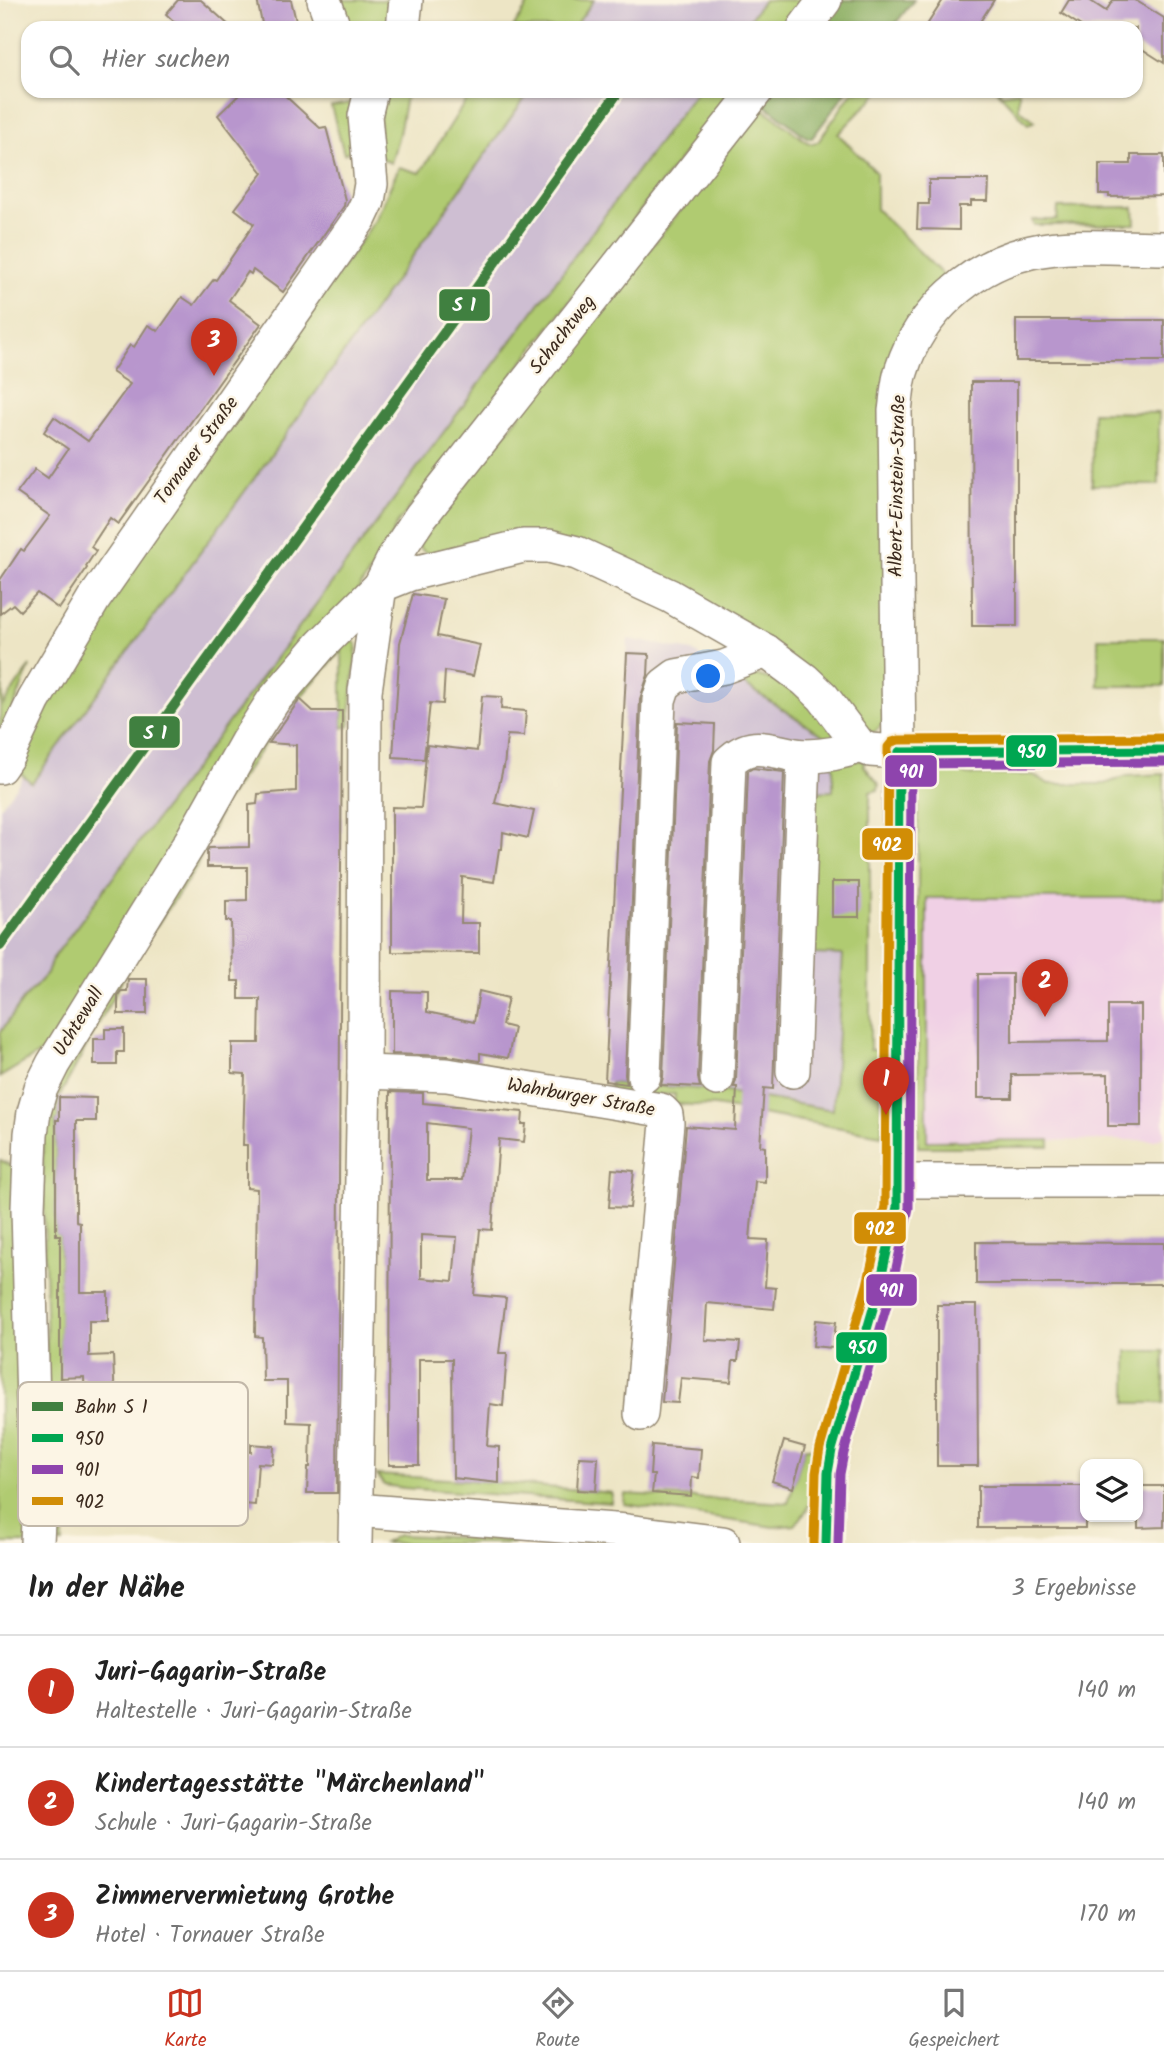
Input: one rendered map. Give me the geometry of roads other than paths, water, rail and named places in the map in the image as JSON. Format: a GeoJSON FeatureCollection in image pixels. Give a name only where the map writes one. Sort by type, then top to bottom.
{"type":"FeatureCollection","features":[{"type":"Feature","properties":{"kind":"street"},"geometry":{"type":"LineString","coordinates":[[324,0],[332,21]]}},
{"type":"Feature","properties":{"kind":"street"},"geometry":{"type":"LineString","coordinates":[[404,21],[406,0]]}},
{"type":"Feature","properties":{"kind":"street"},"geometry":{"type":"LineString","coordinates":[[809,21],[825,0]]}},
{"type":"Feature","properties":{"kind":"street","name":"Tornauer Straße"},"geometry":{"type":"LineString","coordinates":[[0,767],[34,700],[100,589],[360,219],[368,201],[371,184],[365,116],[369,98]]}},
{"type":"Feature","properties":{"kind":"street","name":"Schachtweg"},"geometry":{"type":"LineString","coordinates":[[380,586],[397,552],[421,516],[750,98]]}},
{"type":"Feature","properties":{"kind":"street","name":"Albert-Einstein-Straße"},"geometry":{"type":"LineString","coordinates":[[826,1543],[832,1450],[878,1288],[897,1207],[899,752],[895,411],[901,371],[912,343],[946,299],[971,278],[999,263],[1030,252],[1058,248],[1164,248]]}},
{"type":"Feature","properties":{"kind":"street"},"geometry":{"type":"LineString","coordinates":[[355,1543],[363,1072],[365,691],[380,586],[410,574],[468,559],[523,547],[549,546],[577,553],[629,577],[766,651],[823,697],[860,746],[870,750],[1164,750]]}},
{"type":"Feature","properties":{"kind":"street","name":"Uchtewall"},"geometry":{"type":"LineString","coordinates":[[33,1382],[29,1208],[31,1134],[41,1088],[273,701],[321,645],[380,586]]}},
{"type":"Feature","properties":{"kind":"street"},"geometry":{"type":"LineString","coordinates":[[644,1076],[659,700],[663,685],[676,676],[724,667],[766,651]]}},
{"type":"Feature","properties":{"kind":"street"},"geometry":{"type":"LineString","coordinates":[[717,1079],[729,762],[740,751],[753,747],[804,756],[836,755],[860,746]]}},
{"type":"Feature","properties":{"kind":"street"},"geometry":{"type":"LineString","coordinates":[[793,1071],[804,756]]}},
{"type":"Feature","properties":{"kind":"street","name":"Wahrburger Straße"},"geometry":{"type":"LineString","coordinates":[[363,1072],[447,1075],[661,1110],[666,1115],[641,1414]]}},
{"type":"Feature","properties":{"kind":"street"},"geometry":{"type":"LineString","coordinates":[[898,1181],[1164,1181]]}},
{"type":"Feature","properties":{"kind":"street"},"geometry":{"type":"LineString","coordinates":[[355,1510],[614,1530],[723,1543]]}},
{"type":"Feature","properties":{"kind":"place","name":"Zimmervermietung Grothe"},"geometry":{"type":"Point","coordinates":[214,376]}},
{"type":"Feature","properties":{"kind":"place","name":"Kindertagesstätte \"Märchenland\""},"geometry":{"type":"Point","coordinates":[1045,1017]}},
{"type":"Feature","properties":{"kind":"place","name":"Juri-Gagarin-Straße"},"geometry":{"type":"Point","coordinates":[886,1115]}}]}
